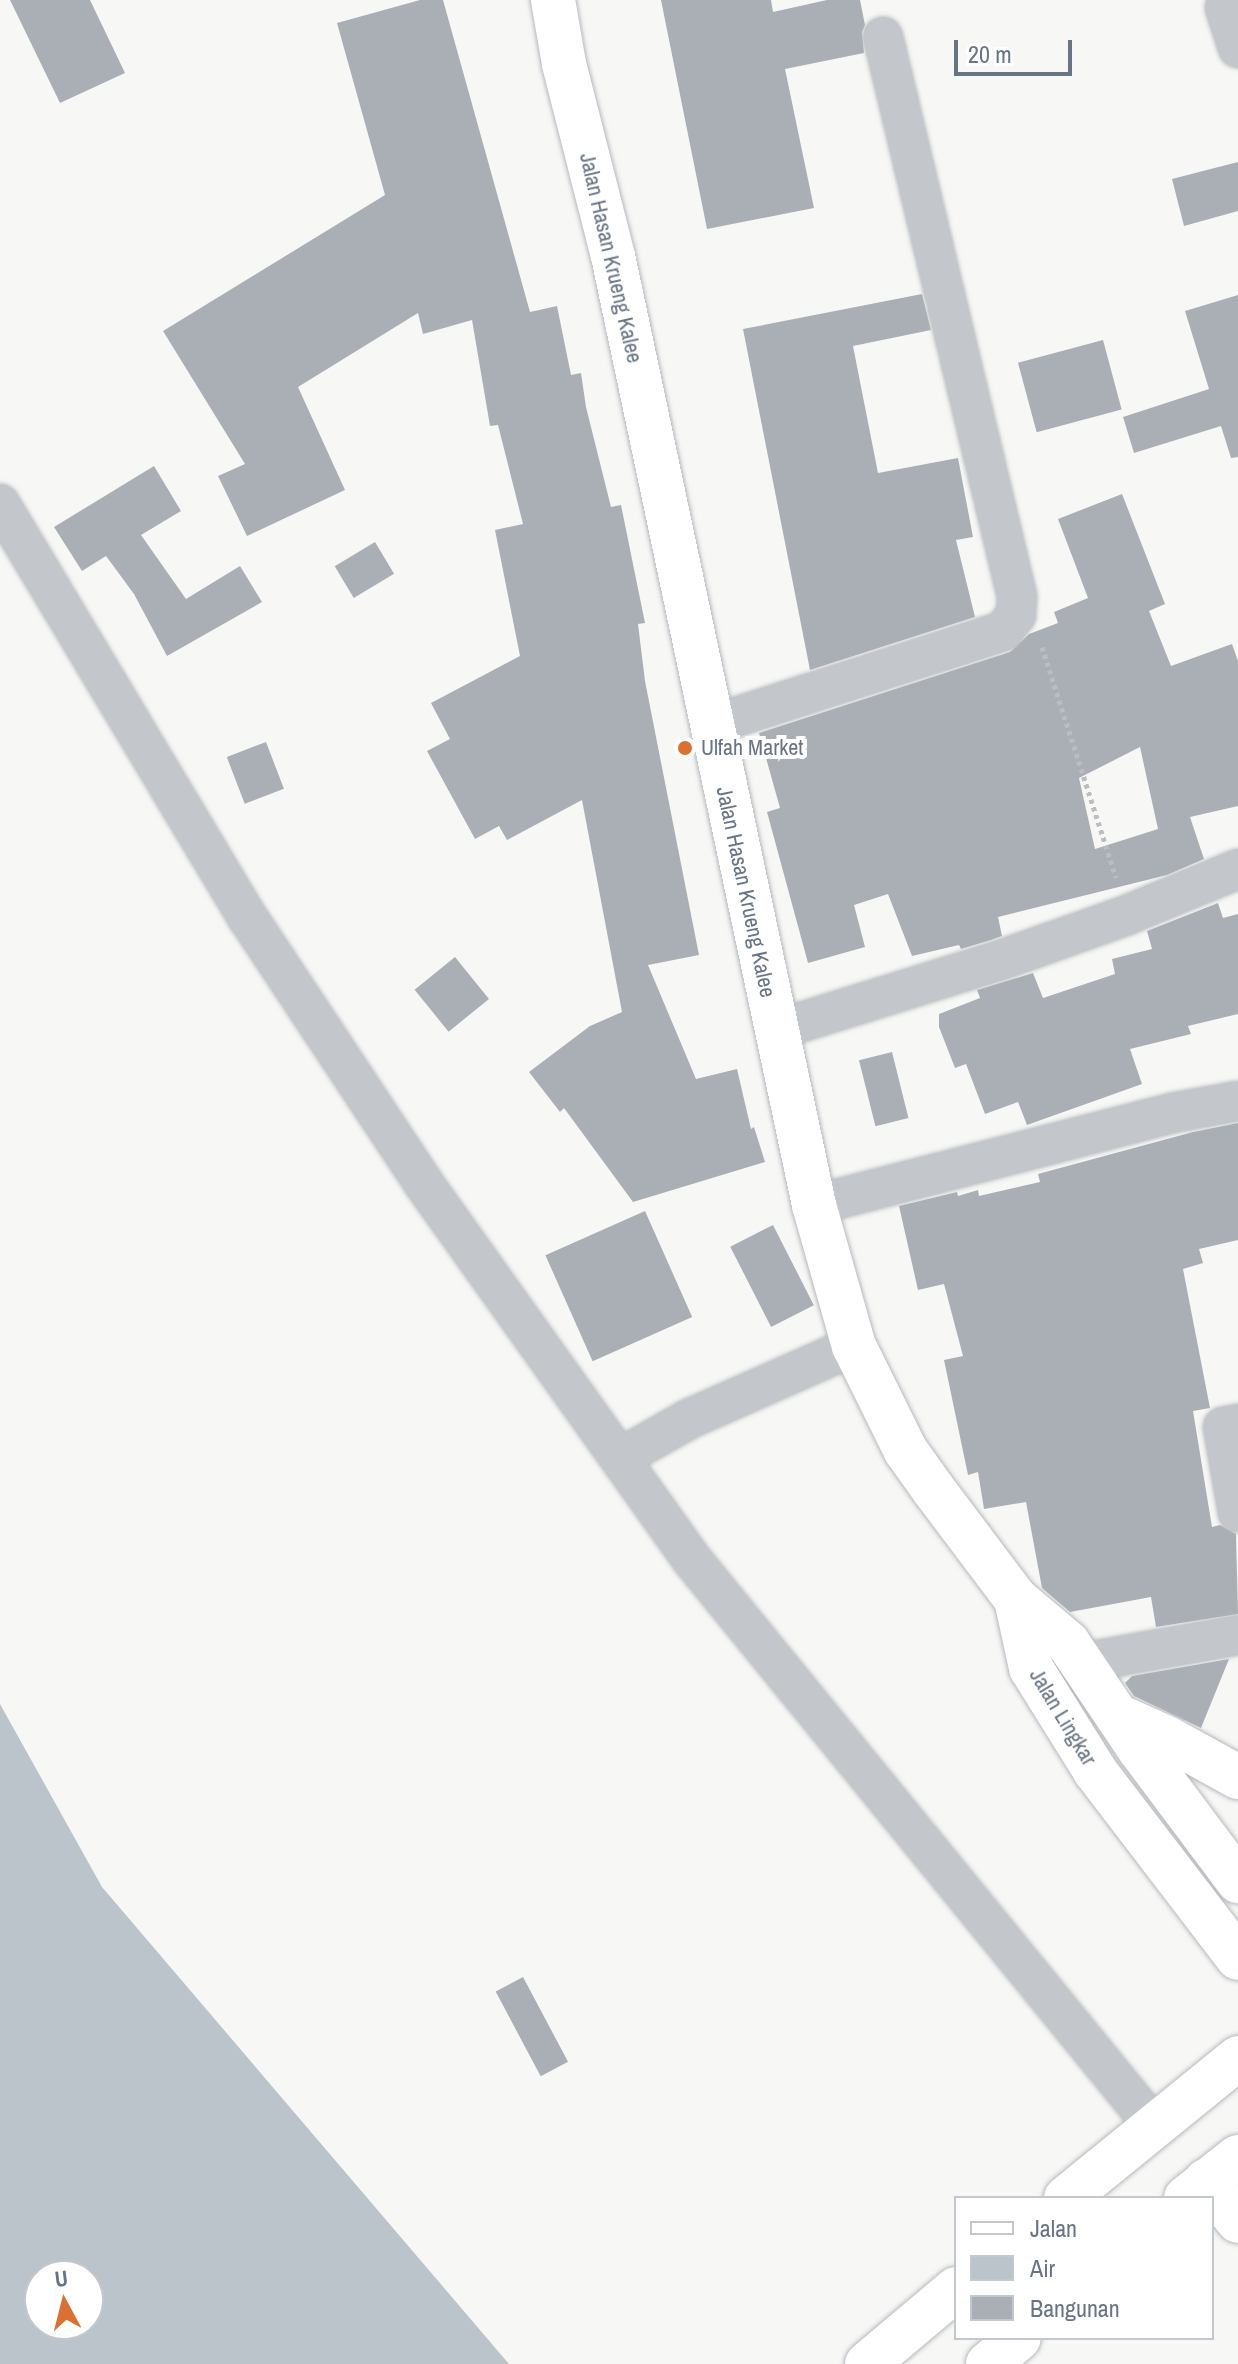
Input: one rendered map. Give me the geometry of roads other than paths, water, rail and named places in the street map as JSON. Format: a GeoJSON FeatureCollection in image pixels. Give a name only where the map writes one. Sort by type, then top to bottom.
{"type":"FeatureCollection","features":[{"type":"Feature","properties":{"kind":"street","name":"Jalan Hasan Krueng Kalee"},"geometry":{"type":"LineString","coordinates":[[553,0],[564,64],[616,272],[814,1205],[839,1352],[906,1451],[1016,1599]]}},
{"type":"Feature","properties":{"kind":"street"},"geometry":{"type":"LineString","coordinates":[[1227,0],[1225,8],[1238,48]]}},
{"type":"Feature","properties":{"kind":"street"},"geometry":{"type":"LineString","coordinates":[[711,725],[1003,631],[1016,615],[1017,596],[883,37]]}},
{"type":"Feature","properties":{"kind":"street"},"geometry":{"type":"LineString","coordinates":[[0,504],[248,918],[326,1041],[693,1561],[1154,2126]]}},
{"type":"Feature","properties":{"kind":"street"},"geometry":{"type":"LineString","coordinates":[[776,1030],[998,961],[1127,915],[1238,869]]}},
{"type":"Feature","properties":{"kind":"street"},"geometry":{"type":"LineString","coordinates":[[814,1205],[1172,1113],[1238,1101]]}},
{"type":"Feature","properties":{"kind":"street"},"geometry":{"type":"LineString","coordinates":[[620,1458],[689,1419],[839,1352]]}},
{"type":"Feature","properties":{"kind":"street"},"geometry":{"type":"LineString","coordinates":[[1238,1424],[1223,1427],[1238,1513]]}},
{"type":"Feature","properties":{"kind":"street","name":"Jalan Lingkar"},"geometry":{"type":"LineString","coordinates":[[1016,1599],[1068,1643],[1116,1715],[1238,1881]]}},
{"type":"Feature","properties":{"kind":"street","name":"Jalan Lingkar"},"geometry":{"type":"LineString","coordinates":[[1016,1599],[1031,1668],[1095,1771],[1238,1958]]}},
{"type":"Feature","properties":{"kind":"street"},"geometry":{"type":"LineString","coordinates":[[1081,1663],[1238,1635]]}},
{"type":"Feature","properties":{"kind":"street"},"geometry":{"type":"LineString","coordinates":[[1116,1715],[1167,1738],[1238,1777]]}},
{"type":"Feature","properties":{"kind":"street"},"geometry":{"type":"LineString","coordinates":[[1068,2196],[1223,2071]]}},
{"type":"Feature","properties":{"kind":"street"},"geometry":{"type":"LineString","coordinates":[[1210,2179],[1238,2221]]}},
{"type":"Feature","properties":{"kind":"street"},"geometry":{"type":"LineString","coordinates":[[867,2364],[954,2291]]}},
{"type":"Feature","properties":{"kind":"water"},"geometry":{"type":"Polygon","coordinates":[[[0,1704],[102,1887],[509,2364],[0,2364],[0,1704]]]}},
{"type":"Feature","properties":{"kind":"place","name":"Ulfah Market"},"geometry":{"type":"Point","coordinates":[685,748]}}]}
